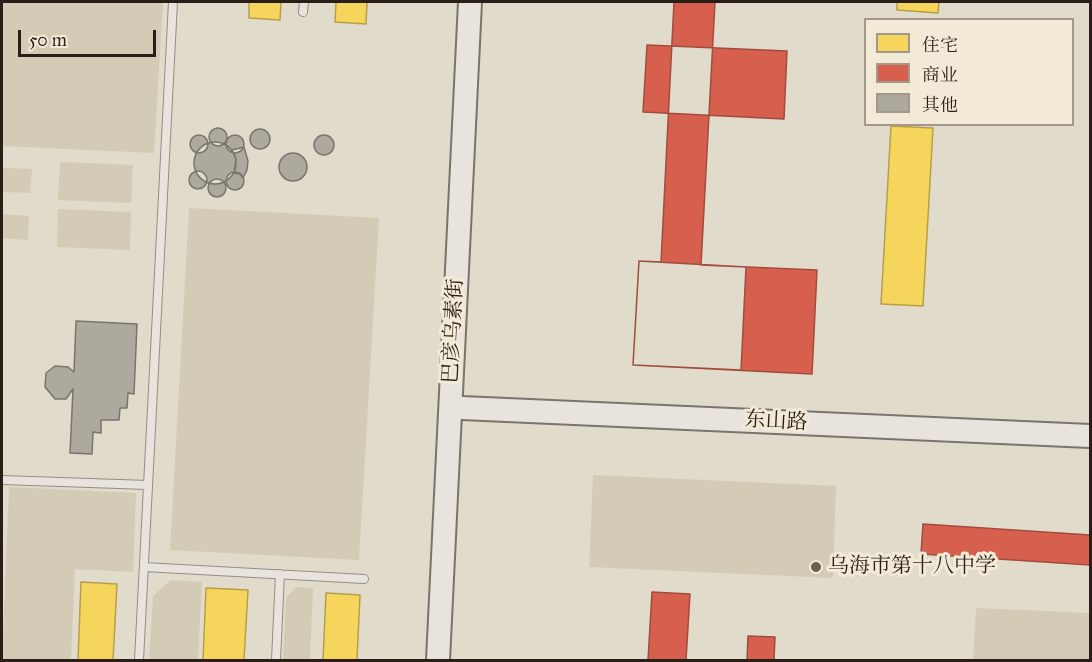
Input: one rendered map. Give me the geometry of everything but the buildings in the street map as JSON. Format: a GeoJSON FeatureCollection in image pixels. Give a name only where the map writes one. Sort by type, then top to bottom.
{"type":"FeatureCollection","features":[{"type":"Feature","properties":{"kind":"street","name":"巴彦乌素街"},"geometry":{"type":"LineString","coordinates":[[438,660],[470,2]]}},
{"type":"Feature","properties":{"kind":"street","name":"巴彦乌素街"},"geometry":{"type":"LineString","coordinates":[[450,660],[482,2]]}},
{"type":"Feature","properties":{"kind":"street","name":"东山路"},"geometry":{"type":"LineString","coordinates":[[462,408],[1090,436]]}},
{"type":"Feature","properties":{"kind":"lane"},"geometry":{"type":"LineString","coordinates":[[139,660],[173,2]]}},
{"type":"Feature","properties":{"kind":"lane"},"geometry":{"type":"LineString","coordinates":[[303,12],[304,2]]}},
{"type":"Feature","properties":{"kind":"lane"},"geometry":{"type":"LineString","coordinates":[[2,480],[148,485]]}},
{"type":"Feature","properties":{"kind":"lane"},"geometry":{"type":"LineString","coordinates":[[144,567],[364,579]]}},
{"type":"Feature","properties":{"kind":"lane"},"geometry":{"type":"LineString","coordinates":[[276,660],[280,574]]}},
{"type":"Feature","properties":{"kind":"shaded area"},"geometry":{"type":"Polygon","coordinates":[[[2,2],[163,2],[154,153],[2,146],[2,2]]]}},
{"type":"Feature","properties":{"kind":"shaded area"},"geometry":{"type":"Polygon","coordinates":[[[60,162],[133,165],[131,203],[58,200],[60,162]]]}},
{"type":"Feature","properties":{"kind":"shaded area"},"geometry":{"type":"Polygon","coordinates":[[[2,168],[32,169],[30,193],[2,192],[2,168]]]}},
{"type":"Feature","properties":{"kind":"shaded area"},"geometry":{"type":"Polygon","coordinates":[[[189,208],[379,218],[359,560],[170,550],[189,208]]]}},
{"type":"Feature","properties":{"kind":"shaded area"},"geometry":{"type":"Polygon","coordinates":[[[58,209],[131,212],[130,250],[57,247],[58,209]]]}},
{"type":"Feature","properties":{"kind":"shaded area"},"geometry":{"type":"Polygon","coordinates":[[[2,214],[29,216],[28,240],[2,238],[2,214]]]}},
{"type":"Feature","properties":{"kind":"shaded area"},"geometry":{"type":"Polygon","coordinates":[[[593,475],[836,486],[833,578],[589,567],[593,475]]]}},
{"type":"Feature","properties":{"kind":"shaded area"},"geometry":{"type":"Polygon","coordinates":[[[9,487],[136,493],[133,572],[75,569],[71,660],[2,660],[9,487]]]}},
{"type":"Feature","properties":{"kind":"shaded area"},"geometry":{"type":"Polygon","coordinates":[[[171,580],[202,582],[198,660],[149,660],[153,596],[171,580]]]}},
{"type":"Feature","properties":{"kind":"shaded area"},"geometry":{"type":"Polygon","coordinates":[[[296,587],[313,588],[310,660],[283,660],[286,598],[296,587]]]}},
{"type":"Feature","properties":{"kind":"shaded area"},"geometry":{"type":"Polygon","coordinates":[[[976,608],[1090,613],[1090,660],[973,660],[976,608]]]}},
{"type":"Feature","properties":{"kind":"place","name":"乌海市第十八中学"},"geometry":{"type":"Point","coordinates":[816,567]}}]}
